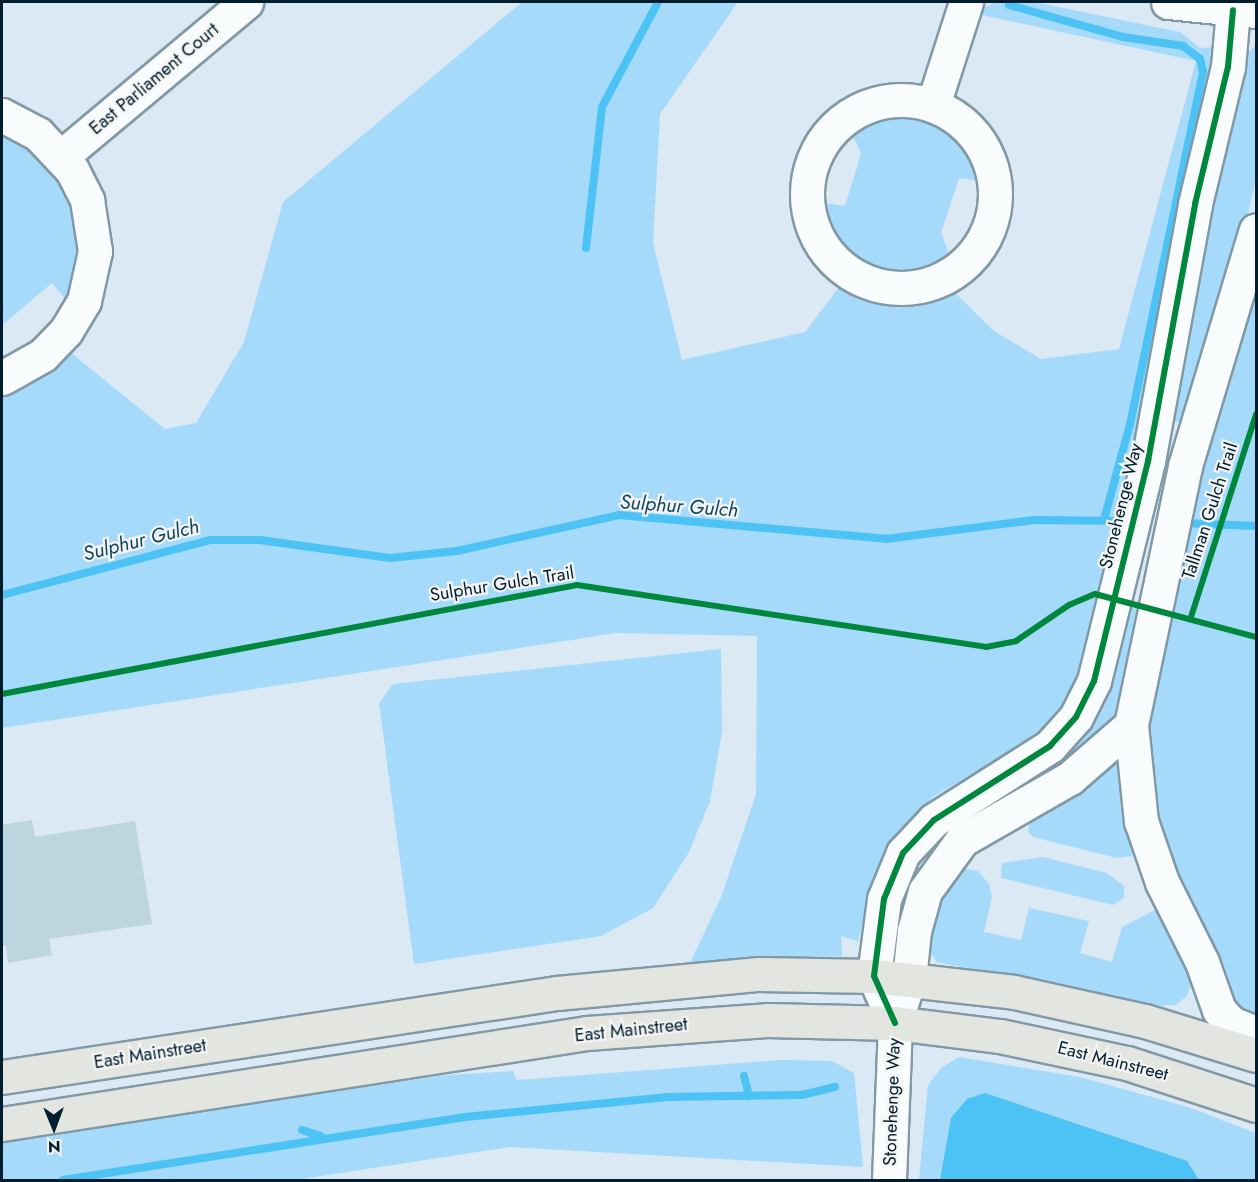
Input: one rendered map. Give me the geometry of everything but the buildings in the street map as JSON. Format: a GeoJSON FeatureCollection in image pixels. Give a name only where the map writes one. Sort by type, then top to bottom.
{"type":"FeatureCollection","features":[{"type":"Feature","properties":{"kind":"main road","name":"East Mainstreet"},"geometry":{"type":"LineString","coordinates":[[2,1077],[636,983],[759,974],[874,976],[909,979],[1065,1002],[1257,1055]]}},
{"type":"Feature","properties":{"kind":"main road","name":"East Mainstreet"},"geometry":{"type":"LineString","coordinates":[[2,1124],[587,1033],[702,1022],[895,1023],[1065,1048],[1187,1079],[1257,1105]]}},
{"type":"Feature","properties":{"kind":"street","name":"East Parliament Court"},"geometry":{"type":"LineString","coordinates":[[62,156],[246,2]]}},
{"type":"Feature","properties":{"kind":"street"},"geometry":{"type":"LineString","coordinates":[[933,105],[966,2]]}},
{"type":"Feature","properties":{"kind":"street"},"geometry":{"type":"LineString","coordinates":[[1168,2],[1245,10]]}},
{"type":"Feature","properties":{"kind":"street","name":"Stonehenge Way"},"geometry":{"type":"LineString","coordinates":[[895,1023],[874,976],[884,899],[903,853],[934,820],[1050,746],[1076,717],[1094,681],[1148,461],[1195,204],[1228,67],[1245,10]]}},
{"type":"Feature","properties":{"kind":"street"},"geometry":{"type":"LineString","coordinates":[[884,101],[933,105],[961,121],[982,145],[994,176],[991,224],[975,252],[936,281],[904,288],[872,283],[843,267],[813,228],[807,196],[812,164],[828,135],[853,113],[884,101]]}},
{"type":"Feature","properties":{"kind":"street"},"geometry":{"type":"LineString","coordinates":[[2,115],[38,134],[62,156],[80,185],[92,217],[95,251],[89,285],[76,316],[56,344],[2,378]]}},
{"type":"Feature","properties":{"kind":"street"},"geometry":{"type":"LineString","coordinates":[[1257,230],[1185,466],[1157,588],[1131,725],[1141,821],[1162,882],[1202,962],[1219,1010],[1231,1023],[1257,1033]]}},
{"type":"Feature","properties":{"kind":"street","name":"Stonehenge Way"},"geometry":{"type":"LineString","coordinates":[[889,1180],[895,1023],[909,979],[919,906],[950,852],[980,829],[1070,778],[1131,725]]}},
{"type":"Feature","properties":{"kind":"shaded area"},"geometry":{"type":"Polygon","coordinates":[[[522,2],[738,2],[660,114],[653,243],[682,360],[805,332],[840,286],[867,298],[897,303],[935,299],[953,291],[994,331],[1041,359],[1119,349],[1196,61],[982,15],[984,8],[996,2],[1034,2],[1180,32],[1200,48],[1214,47],[1215,59],[1139,457],[1079,690],[1045,732],[934,796],[903,828],[877,870],[858,941],[841,936],[842,956],[690,963],[722,895],[756,794],[757,636],[616,633],[2,728],[2,397],[28,386],[71,353],[165,429],[196,423],[244,342],[283,202],[522,2]]]}},
{"type":"Feature","properties":{"kind":"shaded area"},"geometry":{"type":"Polygon","coordinates":[[[1256,45],[1256,178],[1244,232],[1182,421],[1174,422],[1200,251],[1245,56],[1256,45]]]}},
{"type":"Feature","properties":{"kind":"shaded area"},"geometry":{"type":"Polygon","coordinates":[[[909,110],[947,122],[973,149],[984,174],[982,181],[959,178],[941,233],[952,260],[937,271],[914,277],[896,278],[862,269],[835,246],[824,219],[824,203],[845,206],[861,154],[850,128],[871,114],[909,110]]]}},
{"type":"Feature","properties":{"kind":"shaded area"},"geometry":{"type":"Polygon","coordinates":[[[2,125],[58,167],[87,245],[68,302],[52,283],[2,325],[2,125]]]}},
{"type":"Feature","properties":{"kind":"shaded area"},"geometry":{"type":"Polygon","coordinates":[[[1256,277],[1256,1023],[1237,1010],[1162,856],[1145,735],[1157,656],[1216,405],[1256,277]]]}},
{"type":"Feature","properties":{"kind":"shaded area"},"geometry":{"type":"Polygon","coordinates":[[[1127,607],[1140,609],[1120,714],[1087,752],[1018,790],[1051,764],[1127,607]]]}},
{"type":"Feature","properties":{"kind":"shaded area"},"geometry":{"type":"Polygon","coordinates":[[[721,649],[722,732],[710,801],[689,852],[653,908],[601,936],[414,964],[379,703],[393,684],[721,649]]]}},
{"type":"Feature","properties":{"kind":"shaded area"},"geometry":{"type":"Polygon","coordinates":[[[1117,759],[1122,762],[1136,848],[1131,856],[1117,858],[1033,837],[1028,831],[1031,814],[1117,759]]]}},
{"type":"Feature","properties":{"kind":"shaded area"},"geometry":{"type":"Polygon","coordinates":[[[1043,857],[1107,873],[1124,886],[1124,898],[1113,905],[1001,878],[1002,863],[1043,857]]]}},
{"type":"Feature","properties":{"kind":"shaded area"},"geometry":{"type":"Polygon","coordinates":[[[960,868],[978,871],[989,884],[992,897],[984,932],[1021,940],[1029,908],[1089,921],[1080,953],[1112,962],[1122,927],[1157,909],[1193,977],[1187,996],[1175,1005],[1152,1006],[937,962],[926,947],[925,922],[960,868]]]}},
{"type":"Feature","properties":{"kind":"shaded area"},"geometry":{"type":"Polygon","coordinates":[[[959,1057],[1080,1077],[1188,1107],[1256,1133],[1256,1180],[919,1180],[928,1085],[941,1068],[959,1057]]]}},
{"type":"Feature","properties":{"kind":"shaded area"},"geometry":{"type":"Polygon","coordinates":[[[781,1060],[832,1061],[854,1073],[863,1167],[510,1147],[295,1180],[2,1180],[2,1141],[447,1075],[513,1071],[517,1080],[781,1060]]]}},
{"type":"Feature","properties":{"kind":"water"},"geometry":{"type":"Polygon","coordinates":[[[985,1093],[1187,1161],[1199,1180],[940,1180],[951,1118],[967,1099],[985,1093]]]}},
{"type":"Feature","properties":{"kind":"waterway"},"geometry":{"type":"LineString","coordinates":[[586,248],[602,107],[658,2]]}},
{"type":"Feature","properties":{"kind":"waterway"},"geometry":{"type":"LineString","coordinates":[[1009,5],[1123,37],[1183,46],[1200,59],[1203,72],[1130,424],[1104,520]]}},
{"type":"Feature","properties":{"kind":"waterway","name":"Sulphur Gulch"},"geometry":{"type":"LineString","coordinates":[[2,595],[210,540],[260,540],[390,558],[457,551],[619,515],[886,539],[1034,520],[1127,521]]}},
{"type":"Feature","properties":{"kind":"waterway","name":"Sulphur Gulch"},"geometry":{"type":"LineString","coordinates":[[1181,523],[1256,526]]}},
{"type":"Feature","properties":{"kind":"waterway"},"geometry":{"type":"LineString","coordinates":[[744,1076],[749,1096]]}},
{"type":"Feature","properties":{"kind":"waterway"},"geometry":{"type":"LineString","coordinates":[[63,1180],[465,1117],[668,1097],[802,1095],[835,1087]]}},
{"type":"Feature","properties":{"kind":"waterway"},"geometry":{"type":"LineString","coordinates":[[302,1130],[320,1136]]}},
{"type":"Feature","properties":{"kind":"cycle path"},"geometry":{"type":"LineString","coordinates":[[895,1023],[874,976],[884,899],[903,853],[934,820],[1050,746],[1076,717],[1094,681],[1148,461],[1195,204],[1228,67],[1233,10]]}},
{"type":"Feature","properties":{"kind":"cycle path","name":"Tallman Gulch Trail"},"geometry":{"type":"LineString","coordinates":[[1191,617],[1256,414]]}},
{"type":"Feature","properties":{"kind":"cycle path","name":"Sulphur Gulch Trail"},"geometry":{"type":"LineString","coordinates":[[2,694],[577,585],[986,647],[1016,641],[1069,605],[1095,594],[1256,637]]}}]}
